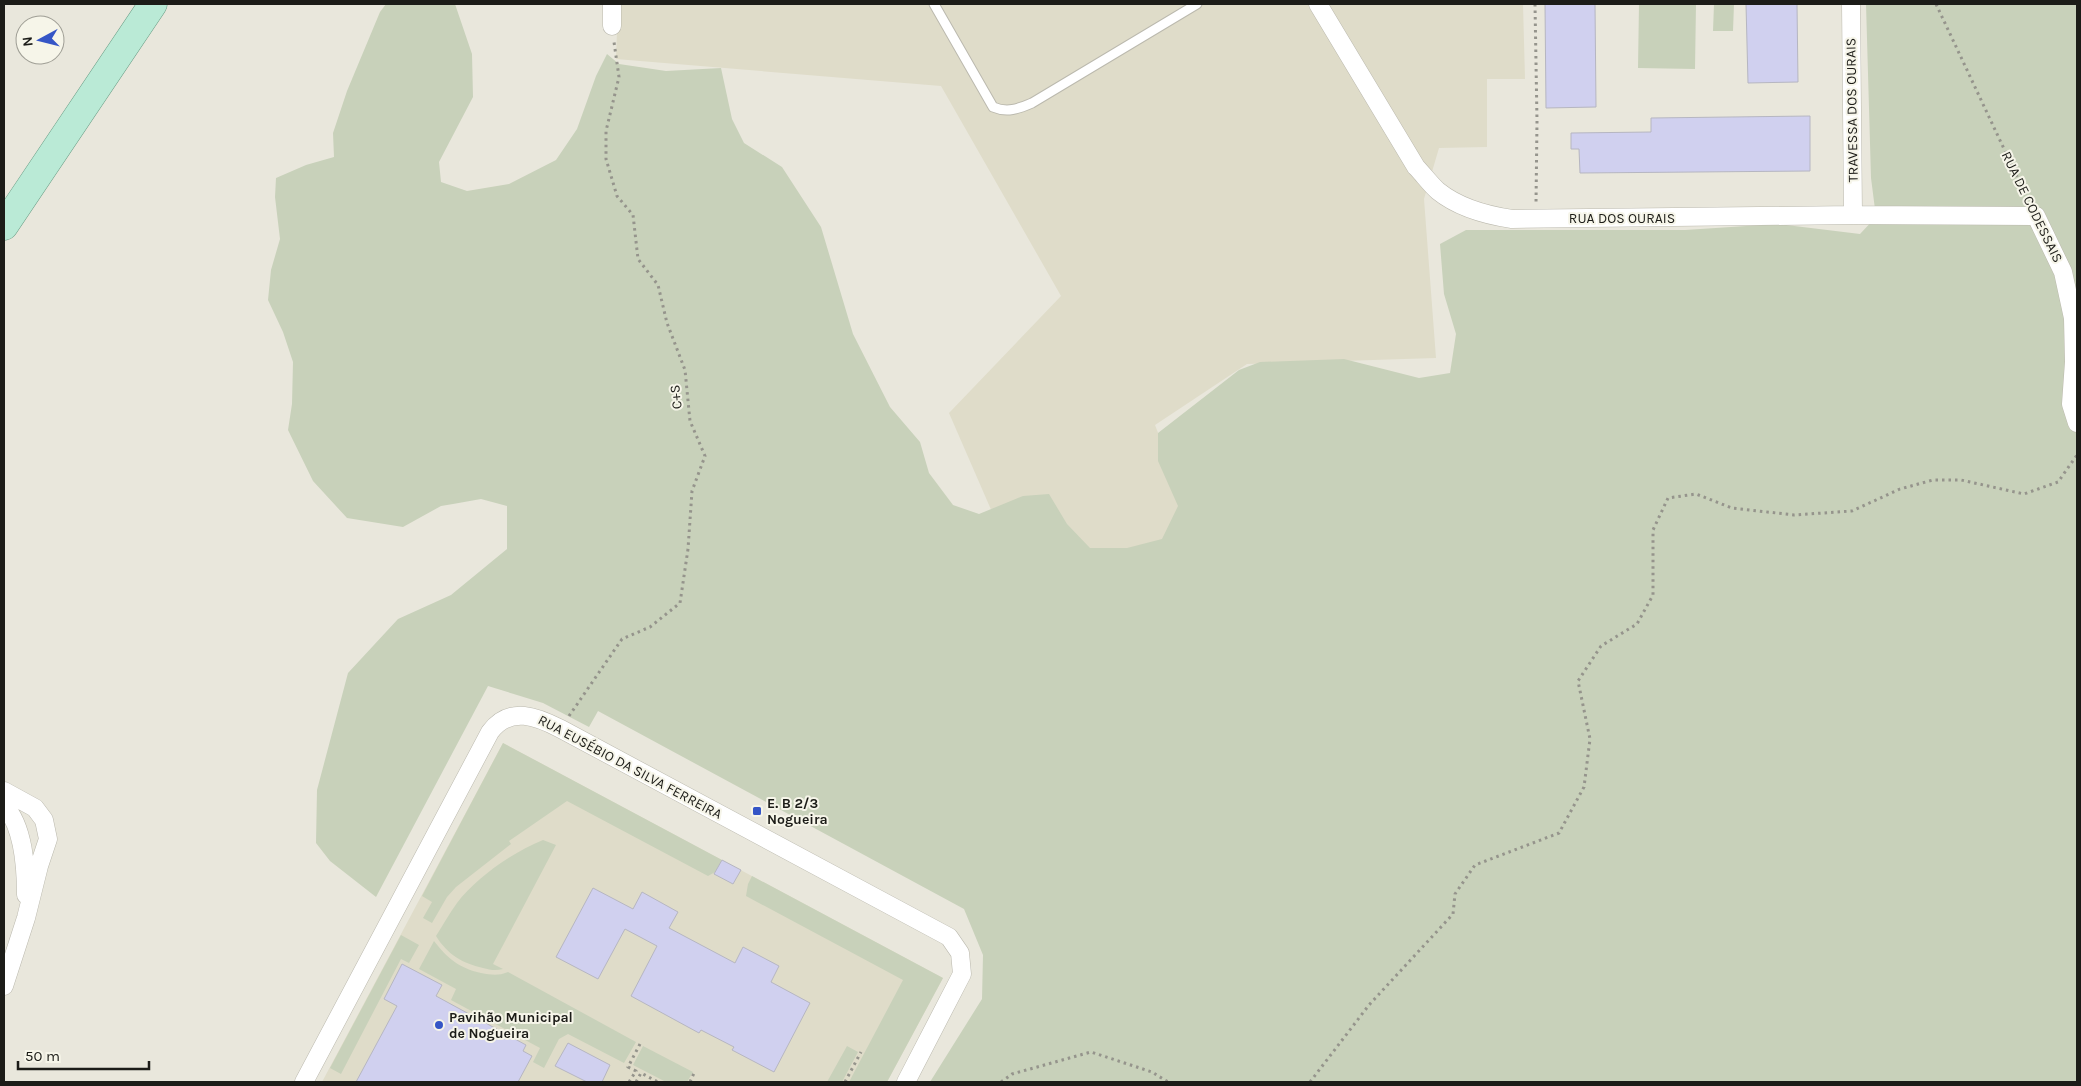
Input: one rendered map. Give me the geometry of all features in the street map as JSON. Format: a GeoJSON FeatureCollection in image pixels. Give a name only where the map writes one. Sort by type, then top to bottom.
{"type":"FeatureCollection","features":[{"type":"Feature","properties":{"kind":"main road"},"geometry":{"type":"LineString","coordinates":[[4,226],[152,4]]}},
{"type":"Feature","properties":{"kind":"street"},"geometry":{"type":"LineString","coordinates":[[612,4],[612,26]]}},
{"type":"Feature","properties":{"kind":"street","name":"RUA DOS OURAIS"},"geometry":{"type":"LineString","coordinates":[[1318,4],[1416,166],[1437,190],[1463,206],[1488,215],[1512,219],[1853,215],[2036,216]]}},
{"type":"Feature","properties":{"kind":"street","name":"TRAVESSA DOS OURAIS"},"geometry":{"type":"LineString","coordinates":[[1851,4],[1853,215]]}},
{"type":"Feature","properties":{"kind":"street","name":"RUA DE CODESSAIS"},"geometry":{"type":"LineString","coordinates":[[2036,216],[2063,272],[2073,318],[2074,362],[2071,404],[2077,423]]}},
{"type":"Feature","properties":{"kind":"street","name":"RUA EUSÉBIO DA SILVA FERREIRA"},"geometry":{"type":"LineString","coordinates":[[304,1082],[493,728],[508,719],[525,715],[534,716],[561,729],[949,936],[960,954],[962,974],[906,1082]]}},
{"type":"Feature","properties":{"kind":"street"},"geometry":{"type":"LineString","coordinates":[[4,791],[35,808],[44,820],[48,839],[26,918],[4,986]]}},
{"type":"Feature","properties":{"kind":"street"},"geometry":{"type":"LineString","coordinates":[[4,805],[22,842],[26,918]]}},
{"type":"Feature","properties":{"kind":"lane"},"geometry":{"type":"LineString","coordinates":[[934,4],[993,107],[1003,111],[1016,110],[1032,104],[1197,4]]}},
{"type":"Feature","properties":{"kind":"path"},"geometry":{"type":"LineString","coordinates":[[1535,4],[1536,219]]}},
{"type":"Feature","properties":{"kind":"path","name":"RUA DE CODESSAIS"},"geometry":{"type":"LineString","coordinates":[[1936,4],[2036,216]]}},
{"type":"Feature","properties":{"kind":"path","name":"C+S"},"geometry":{"type":"LineString","coordinates":[[561,729],[622,639],[650,628],[680,603],[688,549],[692,491],[705,456],[690,421],[685,370],[666,323],[658,285],[638,259],[633,215],[617,196],[606,159],[606,131],[619,77],[612,26]]}},
{"type":"Feature","properties":{"kind":"path"},"geometry":{"type":"LineString","coordinates":[[1310,1082],[1369,1005],[1453,914],[1455,894],[1475,865],[1559,833],[1584,787],[1590,739],[1578,681],[1601,646],[1637,624],[1653,595],[1652,530],[1668,498],[1696,494],[1732,508],[1794,515],[1852,511],[1900,489],[1933,480],[1961,480],[2024,494],[2058,482],[2077,455]]}},
{"type":"Feature","properties":{"kind":"path"},"geometry":{"type":"LineString","coordinates":[[630,1082],[636,1071],[628,1066],[640,1044]]}},
{"type":"Feature","properties":{"kind":"path"},"geometry":{"type":"LineString","coordinates":[[846,1082],[861,1052]]}},
{"type":"Feature","properties":{"kind":"path"},"geometry":{"type":"LineString","coordinates":[[1001,1082],[1012,1074],[1091,1052],[1152,1072],[1168,1082]]}},
{"type":"Feature","properties":{"kind":"path"},"geometry":{"type":"LineString","coordinates":[[636,1082],[641,1073],[658,1082]]}},
{"type":"Feature","properties":{"kind":"path"},"geometry":{"type":"LineString","coordinates":[[690,1082],[694,1073]]}},
{"type":"Feature","properties":{"kind":"shaded area"},"geometry":{"type":"Polygon","coordinates":[[[618,4],[1523,4],[1525,79],[1487,79],[1487,147],[1439,148],[1424,199],[1436,358],[1247,364],[1155,425],[1200,541],[1036,613],[949,413],[1061,296],[941,86],[616,59],[618,4]]]}},
{"type":"Feature","properties":{"kind":"shaded area"},"geometry":{"type":"Polygon","coordinates":[[[503,743],[943,978],[887,1082],[322,1082],[503,743]]]}},
{"type":"Feature","properties":{"kind":"green space"},"geometry":{"type":"Polygon","coordinates":[[[386,4],[455,4],[472,54],[473,97],[439,162],[441,182],[467,191],[509,184],[556,160],[577,129],[596,76],[607,54],[619,64],[666,71],[721,68],[732,119],[744,143],[782,167],[821,227],[853,334],[890,407],[920,442],[929,473],[953,505],[979,514],[1023,496],[1049,494],[1067,524],[1090,548],[1127,548],[1162,539],[1178,506],[1158,461],[1158,433],[1239,370],[1260,362],[1344,359],[1419,378],[1450,373],[1456,334],[1444,294],[1440,244],[1466,230],[1685,230],[1777,224],[1860,234],[1876,217],[1871,178],[1866,4],[2077,4],[2077,1082],[930,1082],[982,999],[983,955],[964,909],[598,711],[589,727],[543,703],[488,686],[376,897],[330,861],[316,843],[317,790],[348,673],[398,619],[451,595],[507,549],[507,506],[481,499],[441,506],[403,527],[347,518],[313,481],[288,430],[292,404],[293,362],[283,332],[268,300],[271,270],[280,239],[275,197],[276,178],[306,165],[334,157],[333,133],[347,91],[380,12],[386,4]]]}},
{"type":"Feature","properties":{"kind":"green space"},"geometry":{"type":"Polygon","coordinates":[[[1639,4],[1696,4],[1695,69],[1638,68],[1639,4]]]}},
{"type":"Feature","properties":{"kind":"green space"},"geometry":{"type":"Polygon","coordinates":[[[1714,4],[1734,4],[1733,31],[1713,31],[1714,4]]]}},
{"type":"Feature","properties":{"kind":"green space"},"geometry":{"type":"Polygon","coordinates":[[[503,743],[722,860],[715,872],[708,876],[567,801],[509,841],[511,844],[456,887],[447,897],[432,923],[423,918],[432,902],[422,896],[503,743]]]}},
{"type":"Feature","properties":{"kind":"green space"},"geometry":{"type":"Polygon","coordinates":[[[543,840],[556,845],[493,964],[503,969],[493,970],[475,966],[462,961],[445,948],[436,936],[457,903],[474,884],[520,851],[543,840]]]}},
{"type":"Feature","properties":{"kind":"green space"},"geometry":{"type":"Polygon","coordinates":[[[752,876],[943,978],[887,1082],[849,1082],[903,980],[746,896],[748,884],[752,876]]]}},
{"type":"Feature","properties":{"kind":"green space"},"geometry":{"type":"Polygon","coordinates":[[[401,935],[419,945],[409,963],[401,959],[341,1074],[330,1068],[401,935]]]}},
{"type":"Feature","properties":{"kind":"green space"},"geometry":{"type":"Polygon","coordinates":[[[434,941],[449,957],[460,965],[481,973],[498,975],[508,972],[636,1042],[624,1063],[568,1034],[559,1039],[544,1068],[533,1062],[540,1048],[451,1000],[456,989],[419,969],[434,941]]]}},
{"type":"Feature","properties":{"kind":"green space"},"geometry":{"type":"Polygon","coordinates":[[[643,1046],[693,1072],[687,1082],[666,1082],[633,1065],[643,1046]]]}},
{"type":"Feature","properties":{"kind":"green space"},"geometry":{"type":"Polygon","coordinates":[[[847,1046],[858,1052],[842,1082],[827,1082],[847,1046]]]}},
{"type":"Feature","properties":{"kind":"building"},"geometry":{"type":"Polygon","coordinates":[[[1545,4],[1595,4],[1596,107],[1546,108],[1545,4]]]}},
{"type":"Feature","properties":{"kind":"building"},"geometry":{"type":"Polygon","coordinates":[[[1746,4],[1797,4],[1798,82],[1748,83],[1746,4]]]}},
{"type":"Feature","properties":{"kind":"building"},"geometry":{"type":"Polygon","coordinates":[[[1810,116],[1810,171],[1580,173],[1579,149],[1571,149],[1571,133],[1651,132],[1651,118],[1810,116]]]}},
{"type":"Feature","properties":{"kind":"building"},"geometry":{"type":"Polygon","coordinates":[[[722,860],[741,870],[733,884],[714,874],[722,860]]]}},
{"type":"Feature","properties":{"kind":"building"},"geometry":{"type":"Polygon","coordinates":[[[593,888],[633,909],[642,892],[678,912],[669,928],[735,963],[743,947],[779,966],[771,982],[810,1003],[774,1072],[732,1050],[734,1047],[701,1030],[699,1033],[631,996],[657,946],[625,929],[598,979],[556,957],[593,888]]]}},
{"type":"Feature","properties":{"kind":"building","name":"Pavihão Municipal de Nogueira"},"geometry":{"type":"Polygon","coordinates":[[[402,964],[442,985],[436,996],[526,1045],[523,1051],[532,1056],[518,1082],[356,1082],[397,1006],[384,999],[402,964]]]}},
{"type":"Feature","properties":{"kind":"building"},"geometry":{"type":"Polygon","coordinates":[[[568,1043],[610,1065],[602,1082],[587,1082],[555,1066],[568,1043]]]}},
{"type":"Feature","properties":{"kind":"place","name":"E. B 2/3 Nogueira"},"geometry":{"type":"Point","coordinates":[757,811]}},
{"type":"Feature","properties":{"kind":"place","name":"Pavihão Municipal de Nogueira"},"geometry":{"type":"Point","coordinates":[439,1025]}}]}
